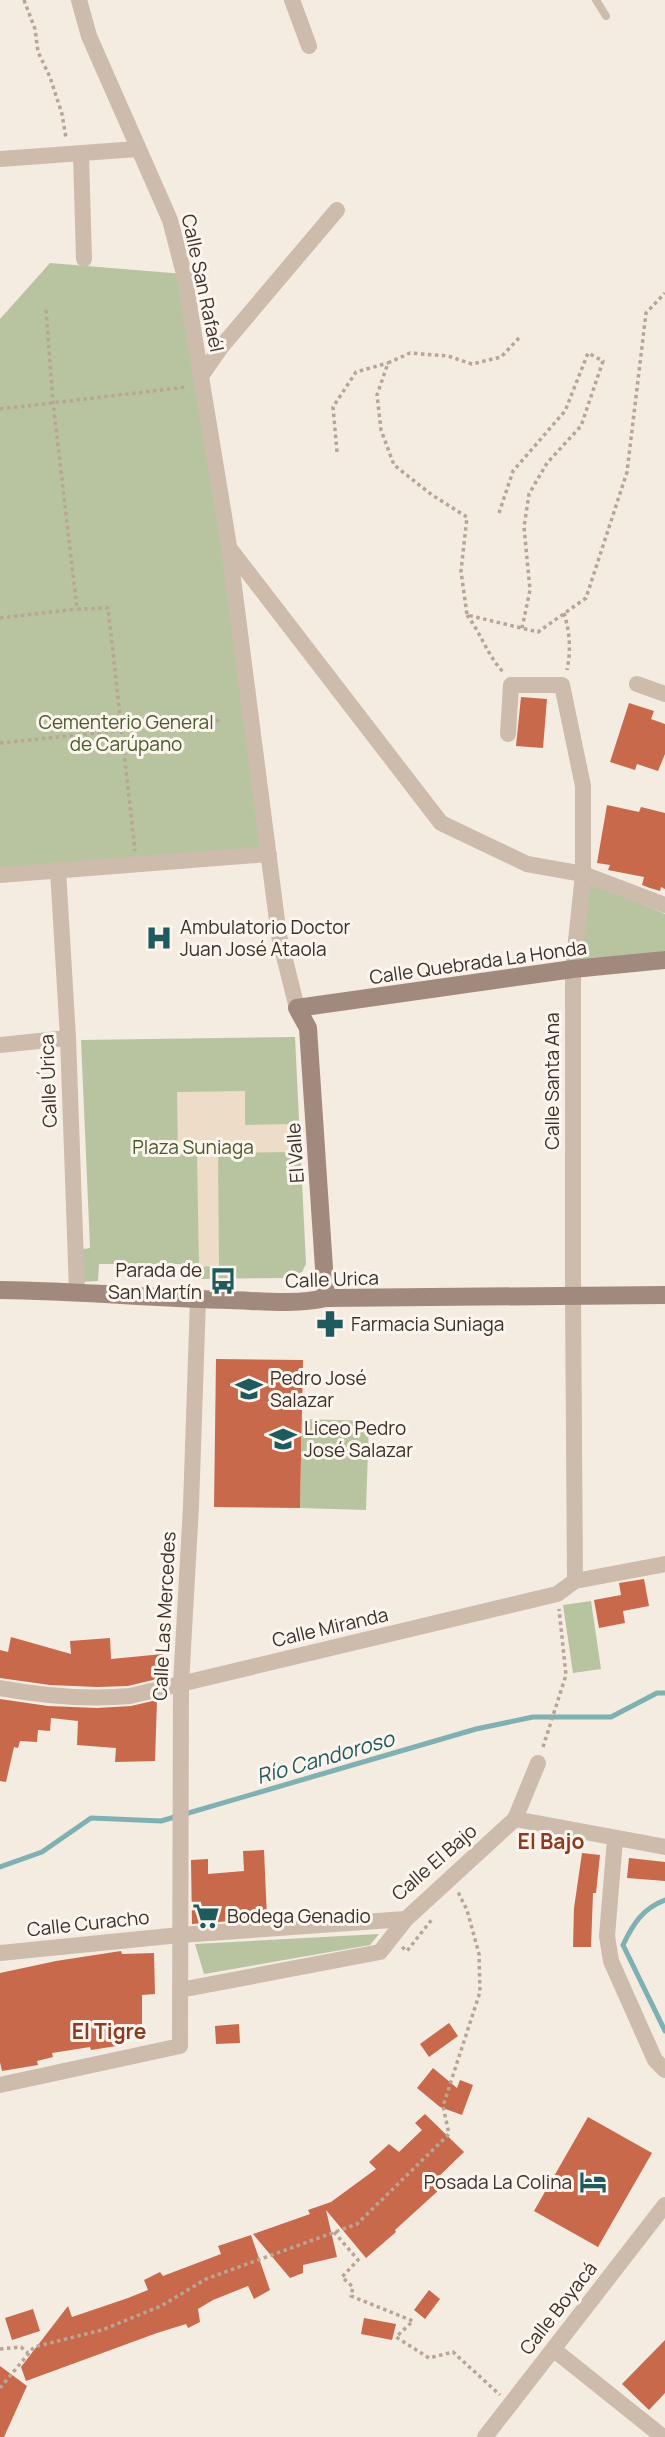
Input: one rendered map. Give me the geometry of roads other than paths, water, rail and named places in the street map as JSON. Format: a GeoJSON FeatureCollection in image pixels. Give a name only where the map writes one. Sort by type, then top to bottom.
{"type":"FeatureCollection","features":[{"type":"Feature","properties":{"kind":"main road","name":"Calle Quebrada La Honda"},"geometry":{"type":"LineString","coordinates":[[297,1008],[573,969],[665,960]]}},
{"type":"Feature","properties":{"kind":"main road","name":"El Valle"},"geometry":{"type":"LineString","coordinates":[[297,1008],[308,1028],[326,1298]]}},
{"type":"Feature","properties":{"kind":"main road","name":"Calle Urica"},"geometry":{"type":"LineString","coordinates":[[0,1290],[306,1302],[326,1298],[665,1295]]}},
{"type":"Feature","properties":{"kind":"street","name":"Calle San Rafaél"},"geometry":{"type":"LineString","coordinates":[[79,0],[89,36],[170,220],[184,274],[229,549],[279,936],[297,1008]]}},
{"type":"Feature","properties":{"kind":"street"},"geometry":{"type":"LineString","coordinates":[[292,0],[309,46]]}},
{"type":"Feature","properties":{"kind":"street"},"geometry":{"type":"LineString","coordinates":[[0,159],[137,149]]}},
{"type":"Feature","properties":{"kind":"street"},"geometry":{"type":"LineString","coordinates":[[75,154],[84,259]]}},
{"type":"Feature","properties":{"kind":"street"},"geometry":{"type":"LineString","coordinates":[[202,381],[222,346],[337,210]]}},
{"type":"Feature","properties":{"kind":"street","name":"Calle San Rafaél"},"geometry":{"type":"LineString","coordinates":[[229,549],[441,823],[527,864],[583,874],[665,905]]}},
{"type":"Feature","properties":{"kind":"street"},"geometry":{"type":"LineString","coordinates":[[637,684],[665,694]]}},
{"type":"Feature","properties":{"kind":"street","name":"Calle Santa Ana"},"geometry":{"type":"LineString","coordinates":[[508,734],[511,685],[562,685],[583,786],[583,874],[573,969],[575,1581]]}},
{"type":"Feature","properties":{"kind":"street"},"geometry":{"type":"LineString","coordinates":[[0,875],[269,854]]}},
{"type":"Feature","properties":{"kind":"street","name":"Calle Úrica"},"geometry":{"type":"LineString","coordinates":[[58,870],[68,1038],[77,1291]]}},
{"type":"Feature","properties":{"kind":"street"},"geometry":{"type":"LineString","coordinates":[[0,1045],[68,1038]]}},
{"type":"Feature","properties":{"kind":"street","name":"Calle Las Mercedes"},"geometry":{"type":"LineString","coordinates":[[0,2085],[180,2046],[181,1684],[191,1506],[198,1299]]}},
{"type":"Feature","properties":{"kind":"street","name":"Calle Miranda"},"geometry":{"type":"LineString","coordinates":[[0,1688],[62,1698],[130,1696],[557,1594],[575,1581],[665,1564]]}},
{"type":"Feature","properties":{"kind":"street"},"geometry":{"type":"LineString","coordinates":[[538,1763],[515,1819],[665,1847]]}},
{"type":"Feature","properties":{"kind":"street","name":"Calle El Bajo"},"geometry":{"type":"LineString","coordinates":[[180,1935],[406,1919],[515,1819]]}},
{"type":"Feature","properties":{"kind":"street"},"geometry":{"type":"LineString","coordinates":[[615,1839],[607,1936],[611,1961],[655,2060],[665,2070]]}},
{"type":"Feature","properties":{"kind":"street"},"geometry":{"type":"LineString","coordinates":[[180,1990],[380,1952],[406,1919]]}},
{"type":"Feature","properties":{"kind":"street","name":"Calle Curacho"},"geometry":{"type":"LineString","coordinates":[[0,1954],[180,1935]]}},
{"type":"Feature","properties":{"kind":"street","name":"Calle Boyacá"},"geometry":{"type":"LineString","coordinates":[[485,2437],[665,2205]]}},
{"type":"Feature","properties":{"kind":"street"},"geometry":{"type":"LineString","coordinates":[[553,2349],[663,2437]]}},
{"type":"Feature","properties":{"kind":"lane"},"geometry":{"type":"LineString","coordinates":[[597,0],[606,16]]}},
{"type":"Feature","properties":{"kind":"waterway","name":"Río Candoroso"},"geometry":{"type":"LineString","coordinates":[[0,1867],[42,1852],[91,1818],[161,1821],[476,1729],[533,1717],[611,1717],[657,1693],[665,1693]]}},
{"type":"Feature","properties":{"kind":"waterway","name":"Río Candoroso"},"geometry":{"type":"LineString","coordinates":[[665,1900],[651,1907],[640,1918],[623,1945],[665,2031]]}},
{"type":"Feature","properties":{"kind":"place","name":"Ambulatorio Doctor Juan José Ataola"},"geometry":{"type":"Point","coordinates":[159,938]}},
{"type":"Feature","properties":{"kind":"place","name":"Parada de San Martín"},"geometry":{"type":"Point","coordinates":[223,1281]}},
{"type":"Feature","properties":{"kind":"place","name":"Farmacia Suniaga"},"geometry":{"type":"Point","coordinates":[330,1324]}},
{"type":"Feature","properties":{"kind":"place","name":"Pedro José Salazar"},"geometry":{"type":"Point","coordinates":[249,1389]}},
{"type":"Feature","properties":{"kind":"place","name":"Liceo Pedro José Salazar"},"geometry":{"type":"Point","coordinates":[283,1439]}},
{"type":"Feature","properties":{"kind":"place","name":"Bodega Genadio"},"geometry":{"type":"Point","coordinates":[206,1916]}},
{"type":"Feature","properties":{"kind":"place","name":"Posada La Colina"},"geometry":{"type":"Point","coordinates":[593,2182]}},
{"type":"Feature","properties":{"kind":"district","name":"El Bajo"},"geometry":{"type":"Point","coordinates":[551,1841]}},
{"type":"Feature","properties":{"kind":"district","name":"El Tigre"},"geometry":{"type":"Point","coordinates":[109,2031]}},
{"type":"Feature","properties":{"kind":"park label","name":"Cementerio General de Carúpano"},"geometry":{"type":"Point","coordinates":[126,733]}},
{"type":"Feature","properties":{"kind":"park label","name":"Plaza Suniaga"},"geometry":{"type":"Point","coordinates":[193,1147]}}]}
